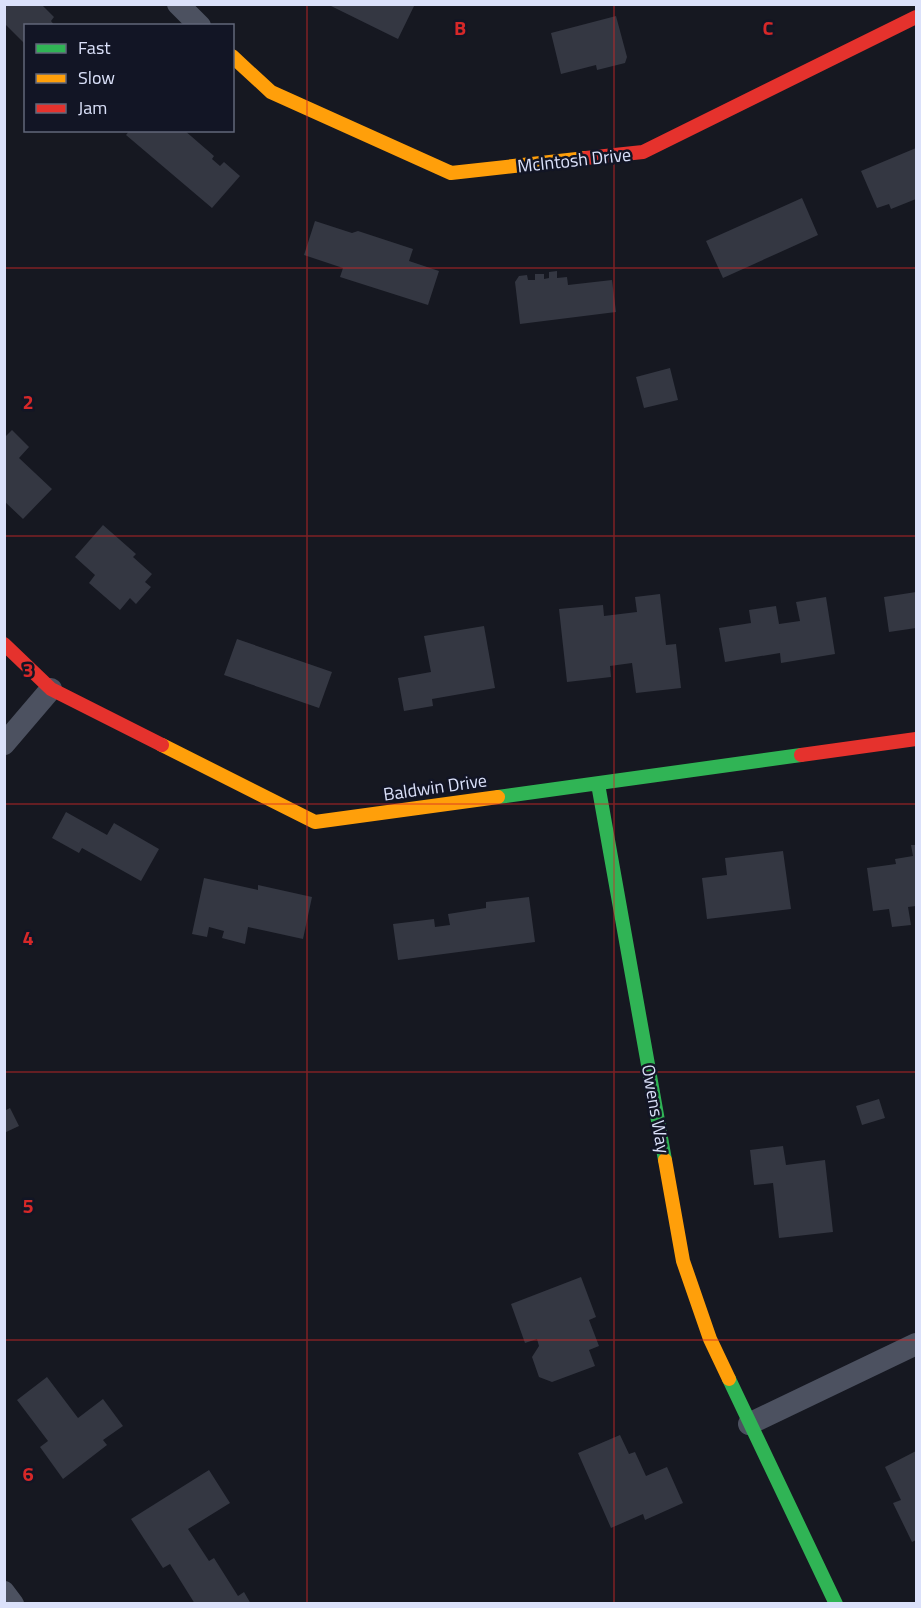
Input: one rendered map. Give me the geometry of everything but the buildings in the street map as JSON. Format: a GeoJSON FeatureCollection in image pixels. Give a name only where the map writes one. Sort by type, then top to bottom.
{"type":"FeatureCollection","features":[{"type":"Feature","properties":{"kind":"street"},"geometry":{"type":"LineString","coordinates":[[178,4],[198,24]]}},
{"type":"Feature","properties":{"kind":"street","name":"McIntosh Drive"},"geometry":{"type":"LineString","coordinates":[[234,58],[271,92],[451,173],[643,152],[916,17]]}},
{"type":"Feature","properties":{"kind":"street","name":"Baldwin Drive"},"geometry":{"type":"LineString","coordinates":[[4,644],[51,689],[315,822],[916,739]]}},
{"type":"Feature","properties":{"kind":"street"},"geometry":{"type":"LineString","coordinates":[[4,744],[51,689]]}},
{"type":"Feature","properties":{"kind":"street","name":"Owens Way"},"geometry":{"type":"LineString","coordinates":[[598,784],[683,1261],[710,1339],[836,1604]]}},
{"type":"Feature","properties":{"kind":"street"},"geometry":{"type":"LineString","coordinates":[[749,1424],[916,1344]]}},
{"type":"Feature","properties":{"kind":"street"},"geometry":{"type":"LineString","coordinates":[[4,1592],[13,1604]]}},
{"type":"Feature","properties":{"kind":"traffic: fast"},"geometry":{"type":"LineString","coordinates":[[498,797],[801,755]]}},
{"type":"Feature","properties":{"kind":"traffic: fast"},"geometry":{"type":"LineString","coordinates":[[598,784],[665,1160]]}},
{"type":"Feature","properties":{"kind":"traffic: fast"},"geometry":{"type":"LineString","coordinates":[[729,1379],[836,1604]]}},
{"type":"Feature","properties":{"kind":"traffic: slow"},"geometry":{"type":"LineString","coordinates":[[234,58],[271,92],[451,173],[586,158]]}},
{"type":"Feature","properties":{"kind":"traffic: slow"},"geometry":{"type":"LineString","coordinates":[[162,745],[315,822],[498,797]]}},
{"type":"Feature","properties":{"kind":"traffic: slow"},"geometry":{"type":"LineString","coordinates":[[665,1160],[683,1261],[710,1339],[729,1379]]}},
{"type":"Feature","properties":{"kind":"traffic: jam"},"geometry":{"type":"LineString","coordinates":[[586,158],[643,152],[916,17]]}},
{"type":"Feature","properties":{"kind":"traffic: jam"},"geometry":{"type":"LineString","coordinates":[[4,644],[51,689],[162,745]]}},
{"type":"Feature","properties":{"kind":"traffic: jam"},"geometry":{"type":"LineString","coordinates":[[801,755],[916,739]]}}]}
